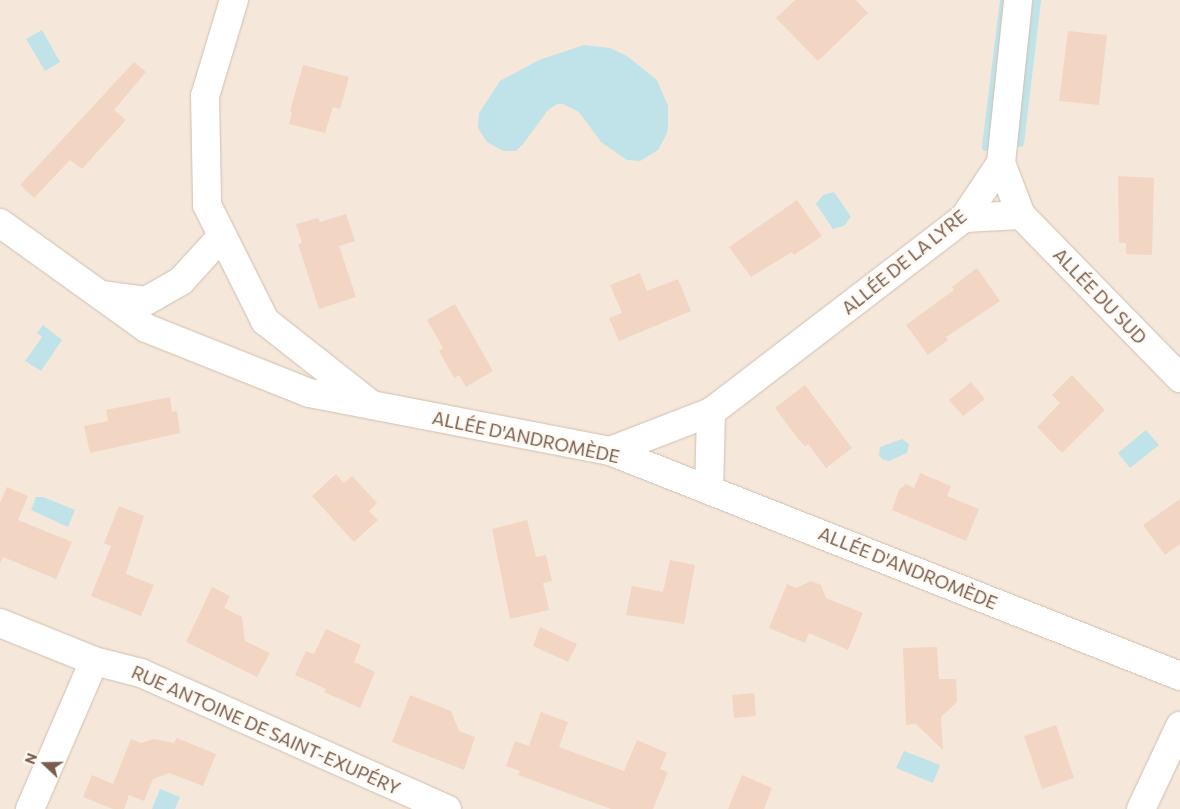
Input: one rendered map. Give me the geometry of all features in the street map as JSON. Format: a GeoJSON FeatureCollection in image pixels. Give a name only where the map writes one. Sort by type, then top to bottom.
{"type":"FeatureCollection","features":[{"type":"Feature","properties":{"kind":"street"},"geometry":{"type":"LineString","coordinates":[[234,0],[205,96],[207,205],[264,321],[373,406]]}},
{"type":"Feature","properties":{"kind":"street","name":"ALLÉE DE LA LYRE"},"geometry":{"type":"LineString","coordinates":[[610,451],[711,412],[964,218],[1001,163],[1018,0]]}},
{"type":"Feature","properties":{"kind":"street","name":"ALLÉE DU SUD"},"geometry":{"type":"LineString","coordinates":[[1001,163],[1021,215],[1180,378]]}},
{"type":"Feature","properties":{"kind":"street"},"geometry":{"type":"LineString","coordinates":[[964,218],[1021,215]]}},
{"type":"Feature","properties":{"kind":"street","name":"ALLÉE D'ANDROMÈDE"},"geometry":{"type":"LineString","coordinates":[[0,223],[146,328],[309,394],[610,451],[1180,676]]}},
{"type":"Feature","properties":{"kind":"street"},"geometry":{"type":"LineString","coordinates":[[100,295],[146,300],[180,281],[222,236]]}},
{"type":"Feature","properties":{"kind":"street"},"geometry":{"type":"LineString","coordinates":[[708,490],[711,412]]}},
{"type":"Feature","properties":{"kind":"street","name":"RUE ANTOINE DE SAINT-EXUPÉRY"},"geometry":{"type":"LineString","coordinates":[[0,623],[94,660],[141,672],[447,809]]}},
{"type":"Feature","properties":{"kind":"street"},"geometry":{"type":"LineString","coordinates":[[30,809],[94,660]]}},
{"type":"Feature","properties":{"kind":"street"},"geometry":{"type":"LineString","coordinates":[[1141,809],[1180,726]]}},
{"type":"Feature","properties":{"kind":"shaded area"},"geometry":{"type":"Polygon","coordinates":[[[0,0],[1180,0],[1180,809],[0,809],[0,0]]]}},
{"type":"Feature","properties":{"kind":"water"},"geometry":{"type":"Polygon","coordinates":[[[42,30],[60,62],[45,71],[26,39],[42,30]]]}},
{"type":"Feature","properties":{"kind":"water"},"geometry":{"type":"Polygon","coordinates":[[[584,45],[610,48],[627,56],[657,80],[668,106],[667,133],[658,150],[640,161],[627,160],[601,142],[579,112],[563,104],[557,104],[548,110],[516,151],[503,151],[487,142],[478,128],[479,113],[500,81],[539,60],[584,45]]]}},
{"type":"Feature","properties":{"kind":"water"},"geometry":{"type":"Polygon","coordinates":[[[834,192],[851,217],[844,226],[833,229],[816,204],[823,195],[834,192]]]}},
{"type":"Feature","properties":{"kind":"water"},"geometry":{"type":"Polygon","coordinates":[[[43,325],[62,340],[41,371],[25,361],[42,337],[37,333],[43,325]]]}},
{"type":"Feature","properties":{"kind":"water"},"geometry":{"type":"Polygon","coordinates":[[[1146,430],[1159,445],[1130,468],[1118,453],[1146,430]]]}},
{"type":"Feature","properties":{"kind":"water"},"geometry":{"type":"Polygon","coordinates":[[[902,439],[909,444],[907,453],[889,461],[882,459],[879,455],[880,447],[902,439]]]}},
{"type":"Feature","properties":{"kind":"water"},"geometry":{"type":"Polygon","coordinates":[[[36,497],[43,497],[75,510],[68,527],[31,510],[36,497]]]}},
{"type":"Feature","properties":{"kind":"water"},"geometry":{"type":"Polygon","coordinates":[[[904,751],[940,765],[933,783],[896,768],[904,751]]]}},
{"type":"Feature","properties":{"kind":"water"},"geometry":{"type":"Polygon","coordinates":[[[160,789],[180,797],[175,809],[152,809],[160,789]]]}},
{"type":"Feature","properties":{"kind":"building"},"geometry":{"type":"Polygon","coordinates":[[[795,0],[856,0],[868,13],[818,61],[776,18],[795,0]]]}},
{"type":"Feature","properties":{"kind":"building"},"geometry":{"type":"Polygon","coordinates":[[[1068,31],[1107,35],[1099,105],[1059,101],[1068,31]]]}},
{"type":"Feature","properties":{"kind":"building"},"geometry":{"type":"Polygon","coordinates":[[[134,62],[146,72],[114,110],[126,120],[82,169],[70,160],[34,198],[20,185],[134,62]]]}},
{"type":"Feature","properties":{"kind":"building"},"geometry":{"type":"Polygon","coordinates":[[[303,65],[349,77],[340,109],[333,107],[325,133],[289,124],[292,112],[290,111],[303,65]]]}},
{"type":"Feature","properties":{"kind":"building"},"geometry":{"type":"Polygon","coordinates":[[[1118,176],[1154,178],[1152,255],[1126,254],[1126,243],[1119,243],[1118,176]]]}},
{"type":"Feature","properties":{"kind":"building"},"geometry":{"type":"Polygon","coordinates":[[[797,200],[822,236],[794,255],[792,252],[751,277],[729,247],[797,200]]]}},
{"type":"Feature","properties":{"kind":"building"},"geometry":{"type":"Polygon","coordinates":[[[346,214],[355,241],[339,246],[356,297],[319,309],[298,244],[302,243],[296,224],[318,218],[320,222],[346,214]]]}},
{"type":"Feature","properties":{"kind":"building"},"geometry":{"type":"Polygon","coordinates":[[[977,268],[1000,301],[946,337],[948,340],[928,355],[906,325],[954,290],[952,287],[977,268]]]}},
{"type":"Feature","properties":{"kind":"building"},"geometry":{"type":"Polygon","coordinates":[[[640,273],[647,291],[678,279],[691,311],[619,341],[609,318],[622,313],[610,285],[640,273]]]}},
{"type":"Feature","properties":{"kind":"building"},"geometry":{"type":"Polygon","coordinates":[[[455,304],[493,371],[466,387],[459,375],[454,378],[439,351],[443,348],[427,320],[455,304]]]}},
{"type":"Feature","properties":{"kind":"building"},"geometry":{"type":"Polygon","coordinates":[[[1072,375],[1105,410],[1062,453],[1037,427],[1060,403],[1052,395],[1072,375]]]}},
{"type":"Feature","properties":{"kind":"building"},"geometry":{"type":"Polygon","coordinates":[[[971,382],[985,399],[963,416],[949,400],[971,382]]]}},
{"type":"Feature","properties":{"kind":"building"},"geometry":{"type":"Polygon","coordinates":[[[805,385],[852,448],[826,468],[808,444],[805,446],[798,439],[775,408],[805,385]]]}},
{"type":"Feature","properties":{"kind":"building"},"geometry":{"type":"Polygon","coordinates":[[[170,397],[172,412],[177,411],[180,433],[90,453],[84,426],[108,421],[106,410],[170,397]]]}},
{"type":"Feature","properties":{"kind":"building"},"geometry":{"type":"Polygon","coordinates":[[[920,473],[951,486],[947,496],[979,509],[966,541],[892,510],[899,490],[906,484],[914,488],[920,473]]]}},
{"type":"Feature","properties":{"kind":"building"},"geometry":{"type":"Polygon","coordinates":[[[336,474],[344,483],[352,476],[377,503],[369,511],[378,520],[354,542],[312,496],[336,474]]]}},
{"type":"Feature","properties":{"kind":"building"},"geometry":{"type":"Polygon","coordinates":[[[7,487],[28,496],[18,520],[72,542],[56,579],[3,557],[0,563],[0,503],[7,487]]]}},
{"type":"Feature","properties":{"kind":"building"},"geometry":{"type":"Polygon","coordinates":[[[1180,499],[1180,544],[1165,555],[1143,525],[1180,499]]]}},
{"type":"Feature","properties":{"kind":"building"},"geometry":{"type":"Polygon","coordinates":[[[119,506],[144,516],[126,574],[154,585],[141,616],[91,596],[111,546],[104,543],[119,506]]]}},
{"type":"Feature","properties":{"kind":"building"},"geometry":{"type":"Polygon","coordinates":[[[527,520],[536,557],[546,555],[552,581],[543,583],[549,610],[510,619],[492,529],[527,520]]]}},
{"type":"Feature","properties":{"kind":"building"},"geometry":{"type":"Polygon","coordinates":[[[670,560],[695,565],[684,624],[626,615],[632,586],[663,592],[670,560]]]}},
{"type":"Feature","properties":{"kind":"building"},"geometry":{"type":"Polygon","coordinates":[[[811,581],[821,585],[826,598],[863,613],[848,650],[809,633],[805,643],[769,628],[787,584],[796,588],[811,581]]]}},
{"type":"Feature","properties":{"kind":"building"},"geometry":{"type":"Polygon","coordinates":[[[212,587],[230,596],[224,608],[242,617],[245,641],[270,653],[257,677],[186,642],[212,587]]]}},
{"type":"Feature","properties":{"kind":"building"},"geometry":{"type":"Polygon","coordinates":[[[540,627],[577,644],[568,662],[533,646],[540,627]]]}},
{"type":"Feature","properties":{"kind":"building"},"geometry":{"type":"Polygon","coordinates":[[[326,629],[361,645],[354,662],[375,672],[360,708],[324,692],[326,689],[295,675],[306,651],[314,654],[326,629]]]}},
{"type":"Feature","properties":{"kind":"building"},"geometry":{"type":"Polygon","coordinates":[[[937,647],[939,679],[956,679],[957,702],[941,717],[943,750],[916,724],[906,725],[903,648],[937,647]]]}},
{"type":"Feature","properties":{"kind":"building"},"geometry":{"type":"Polygon","coordinates":[[[754,693],[756,716],[734,718],[732,695],[754,693]]]}},
{"type":"Feature","properties":{"kind":"building"},"geometry":{"type":"Polygon","coordinates":[[[410,695],[451,711],[459,731],[475,737],[464,770],[392,742],[410,695]]]}},
{"type":"Feature","properties":{"kind":"building"},"geometry":{"type":"Polygon","coordinates":[[[541,712],[568,722],[559,747],[624,771],[637,740],[667,753],[660,769],[668,772],[653,809],[611,809],[518,775],[520,771],[506,766],[515,741],[529,746],[541,712]]]}},
{"type":"Feature","properties":{"kind":"building"},"geometry":{"type":"Polygon","coordinates":[[[1056,725],[1074,778],[1042,789],[1024,736],[1056,725]]]}},
{"type":"Feature","properties":{"kind":"building"},"geometry":{"type":"Polygon","coordinates":[[[177,738],[216,754],[203,786],[169,773],[153,779],[144,801],[129,795],[124,809],[113,809],[83,797],[92,775],[113,784],[131,739],[141,743],[154,739],[174,743],[177,738]]]}},
{"type":"Feature","properties":{"kind":"building"},"geometry":{"type":"Polygon","coordinates":[[[742,775],[772,788],[764,809],[728,809],[742,775]]]}},
{"type":"Feature","properties":{"kind":"waterway"},"geometry":{"type":"LineString","coordinates":[[986,147],[1004,0]]}},
{"type":"Feature","properties":{"kind":"waterway"},"geometry":{"type":"LineString","coordinates":[[1020,143],[1037,0]]}}]}
